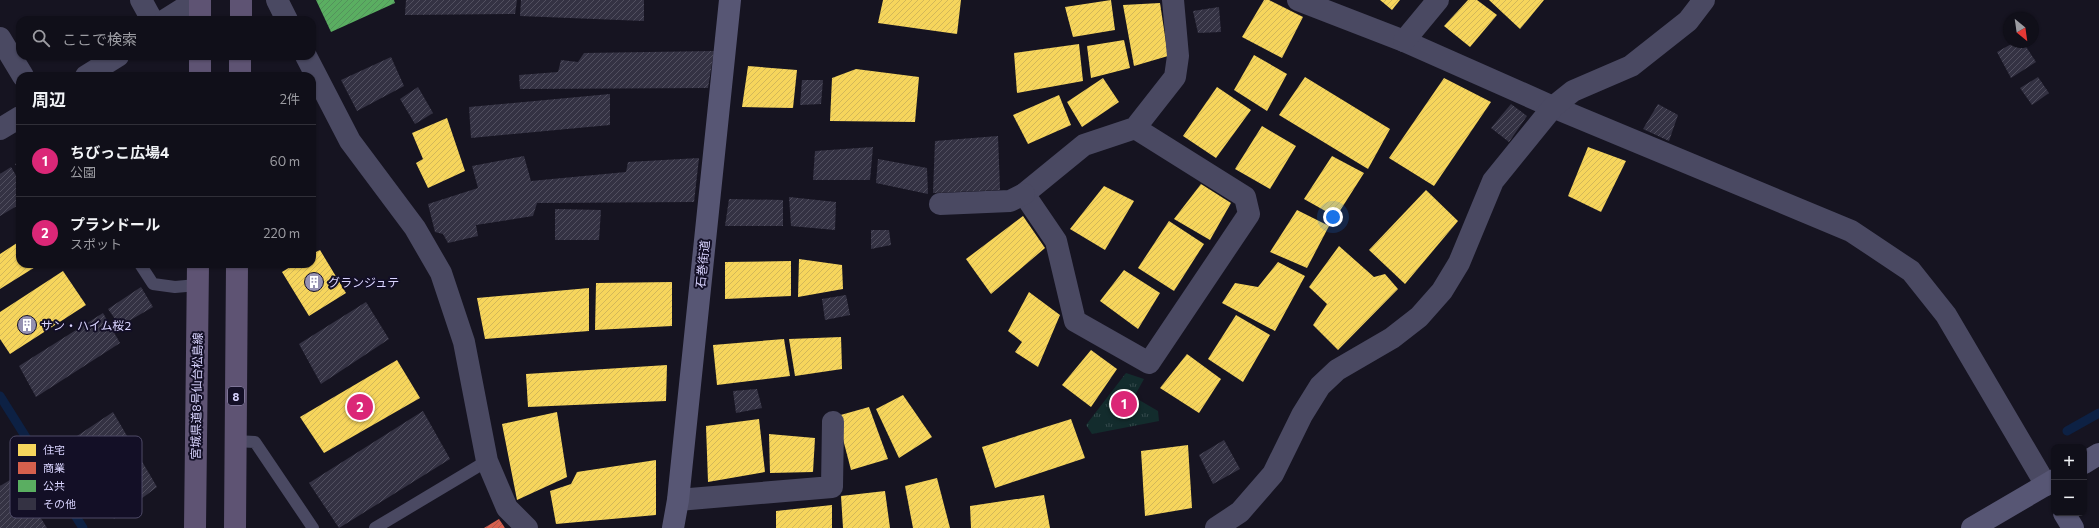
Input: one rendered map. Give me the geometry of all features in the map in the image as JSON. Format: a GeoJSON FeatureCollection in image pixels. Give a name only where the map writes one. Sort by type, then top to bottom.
{"type":"FeatureCollection","features":[{"type":"Feature","properties":{"kind":"main road"},"geometry":{"type":"LineString","coordinates":[[200,0],[200,16]]}},
{"type":"Feature","properties":{"kind":"main road"},"geometry":{"type":"LineString","coordinates":[[241,0],[241,16]]}},
{"type":"Feature","properties":{"kind":"main road"},"geometry":{"type":"LineString","coordinates":[[200,60],[200,72]]}},
{"type":"Feature","properties":{"kind":"main road"},"geometry":{"type":"LineString","coordinates":[[240,60],[240,72]]}},
{"type":"Feature","properties":{"kind":"main road","name":"宮城県道8号仙台松島線"},"geometry":{"type":"LineString","coordinates":[[195,528],[198,268]]}},
{"type":"Feature","properties":{"kind":"main road","name":"8"},"geometry":{"type":"LineString","coordinates":[[235,528],[238,268]]}},
{"type":"Feature","properties":{"kind":"street"},"geometry":{"type":"LineString","coordinates":[[141,0],[150,16]]}},
{"type":"Feature","properties":{"kind":"street"},"geometry":{"type":"LineString","coordinates":[[171,16],[197,0]]}},
{"type":"Feature","properties":{"kind":"street"},"geometry":{"type":"LineString","coordinates":[[277,0],[285,16]]}},
{"type":"Feature","properties":{"kind":"street","name":"石巻街道"},"geometry":{"type":"LineString","coordinates":[[673,528],[678,500],[730,0]]}},
{"type":"Feature","properties":{"kind":"street"},"geometry":{"type":"LineString","coordinates":[[940,204],[1010,201],[1024,194],[1084,145],[1135,128],[1175,77],[1178,56],[1173,0]]}},
{"type":"Feature","properties":{"kind":"street"},"geometry":{"type":"LineString","coordinates":[[1298,0],[1404,41],[1553,107],[1851,232],[1911,271],[1946,315],[2051,487],[1972,528]]}},
{"type":"Feature","properties":{"kind":"street"},"geometry":{"type":"LineString","coordinates":[[1404,41],[1438,0]]}},
{"type":"Feature","properties":{"kind":"street"},"geometry":{"type":"LineString","coordinates":[[1216,528],[1240,512],[1273,474],[1302,415],[1320,386],[1337,370],[1392,338],[1419,318],[1442,291],[1459,262],[1493,181],[1553,107],[1573,90],[1631,66],[1688,20],[1704,0]]}},
{"type":"Feature","properties":{"kind":"street"},"geometry":{"type":"LineString","coordinates":[[0,38],[21,72]]}},
{"type":"Feature","properties":{"kind":"street"},"geometry":{"type":"LineString","coordinates":[[92,72],[112,60]]}},
{"type":"Feature","properties":{"kind":"street"},"geometry":{"type":"LineString","coordinates":[[308,60],[314,72]]}},
{"type":"Feature","properties":{"kind":"street"},"geometry":{"type":"LineString","coordinates":[[316,75],[350,140],[415,228],[440,273],[464,342],[487,461],[507,508],[527,528]]}},
{"type":"Feature","properties":{"kind":"street"},"geometry":{"type":"LineString","coordinates":[[0,129],[16,119]]}},
{"type":"Feature","properties":{"kind":"street"},"geometry":{"type":"LineString","coordinates":[[1024,194],[1056,241],[1075,321],[1149,363],[1249,214],[1245,197],[1135,128]]}},
{"type":"Feature","properties":{"kind":"street"},"geometry":{"type":"LineString","coordinates":[[678,500],[832,486],[833,422]]}},
{"type":"Feature","properties":{"kind":"street"},"geometry":{"type":"LineString","coordinates":[[2087,461],[2099,454]]}},
{"type":"Feature","properties":{"kind":"street"},"geometry":{"type":"LineString","coordinates":[[2066,516],[2073,528]]}},
{"type":"Feature","properties":{"kind":"lane"},"geometry":{"type":"LineString","coordinates":[[143,268],[153,284],[175,287],[197,285]]}},
{"type":"Feature","properties":{"kind":"lane"},"geometry":{"type":"LineString","coordinates":[[235,441],[255,442],[313,528]]}},
{"type":"Feature","properties":{"kind":"lane"},"geometry":{"type":"LineString","coordinates":[[374,528],[487,461]]}},
{"type":"Feature","properties":{"kind":"green space"},"geometry":{"type":"Polygon","coordinates":[[[1126,373],[1144,379],[1134,397],[1158,411],[1159,421],[1092,434],[1086,425],[1126,373]]]}},
{"type":"Feature","properties":{"kind":"building: 住宅"},"geometry":{"type":"Polygon","coordinates":[[[883,0],[961,0],[957,34],[878,23],[883,0]]]}},
{"type":"Feature","properties":{"kind":"building: 住宅"},"geometry":{"type":"Polygon","coordinates":[[[1111,0],[1115,30],[1073,37],[1065,7],[1111,0]]]}},
{"type":"Feature","properties":{"kind":"building: 住宅"},"geometry":{"type":"Polygon","coordinates":[[[1264,0],[1269,0],[1303,17],[1282,58],[1242,37],[1264,0]]]}},
{"type":"Feature","properties":{"kind":"building: 住宅"},"geometry":{"type":"Polygon","coordinates":[[[1380,0],[1400,0],[1392,10],[1380,0]]]}},
{"type":"Feature","properties":{"kind":"building: 住宅"},"geometry":{"type":"Polygon","coordinates":[[[1468,0],[1477,0],[1497,15],[1470,47],[1444,26],[1468,0]]]}},
{"type":"Feature","properties":{"kind":"building: 住宅"},"geometry":{"type":"Polygon","coordinates":[[[1489,0],[1544,0],[1520,29],[1489,0]]]}},
{"type":"Feature","properties":{"kind":"building: 住宅"},"geometry":{"type":"Polygon","coordinates":[[[1160,3],[1168,56],[1134,66],[1123,5],[1160,3]]]}},
{"type":"Feature","properties":{"kind":"building: 住宅"},"geometry":{"type":"Polygon","coordinates":[[[1124,40],[1130,68],[1091,78],[1087,46],[1124,40]]]}},
{"type":"Feature","properties":{"kind":"building: 住宅"},"geometry":{"type":"Polygon","coordinates":[[[1079,44],[1083,81],[1017,93],[1014,53],[1079,44]]]}},
{"type":"Feature","properties":{"kind":"building: 住宅"},"geometry":{"type":"Polygon","coordinates":[[[1254,55],[1287,74],[1267,111],[1234,90],[1254,55]]]}},
{"type":"Feature","properties":{"kind":"building: 住宅"},"geometry":{"type":"Polygon","coordinates":[[[748,66],[797,70],[793,108],[742,107],[748,66]]]}},
{"type":"Feature","properties":{"kind":"building: 住宅"},"geometry":{"type":"Polygon","coordinates":[[[856,69],[919,77],[915,122],[830,121],[832,78],[856,69]]]}},
{"type":"Feature","properties":{"kind":"building: 住宅"},"geometry":{"type":"Polygon","coordinates":[[[1305,77],[1390,129],[1368,169],[1279,115],[1305,77]]]}},
{"type":"Feature","properties":{"kind":"building: 住宅"},"geometry":{"type":"Polygon","coordinates":[[[1103,78],[1119,102],[1082,127],[1067,102],[1103,78]]]}},
{"type":"Feature","properties":{"kind":"building: 住宅"},"geometry":{"type":"Polygon","coordinates":[[[1444,78],[1491,102],[1434,186],[1389,158],[1444,78]]]}},
{"type":"Feature","properties":{"kind":"building: 住宅"},"geometry":{"type":"Polygon","coordinates":[[[1217,87],[1251,110],[1216,158],[1183,136],[1217,87]]]}},
{"type":"Feature","properties":{"kind":"building: 住宅"},"geometry":{"type":"Polygon","coordinates":[[[1059,95],[1071,125],[1028,144],[1013,115],[1059,95]]]}},
{"type":"Feature","properties":{"kind":"building: 住宅"},"geometry":{"type":"Polygon","coordinates":[[[447,118],[465,171],[428,188],[416,163],[423,159],[412,133],[447,118]]]}},
{"type":"Feature","properties":{"kind":"building: 住宅"},"geometry":{"type":"Polygon","coordinates":[[[1262,126],[1296,146],[1270,189],[1235,169],[1262,126]]]}},
{"type":"Feature","properties":{"kind":"building: 住宅"},"geometry":{"type":"Polygon","coordinates":[[[1588,147],[1626,161],[1601,212],[1568,196],[1588,147]]]}},
{"type":"Feature","properties":{"kind":"building: 住宅"},"geometry":{"type":"Polygon","coordinates":[[[1332,156],[1364,173],[1336,217],[1304,199],[1332,156]]]}},
{"type":"Feature","properties":{"kind":"building: 住宅"},"geometry":{"type":"Polygon","coordinates":[[[1201,184],[1231,203],[1210,240],[1174,219],[1201,184]]]}},
{"type":"Feature","properties":{"kind":"building: 住宅"},"geometry":{"type":"Polygon","coordinates":[[[1104,186],[1134,201],[1105,250],[1070,229],[1104,186]]]}},
{"type":"Feature","properties":{"kind":"building: 住宅"},"geometry":{"type":"Polygon","coordinates":[[[1426,190],[1458,221],[1405,284],[1369,250],[1426,190]]]}},
{"type":"Feature","properties":{"kind":"building: 住宅"},"geometry":{"type":"Polygon","coordinates":[[[1297,210],[1329,226],[1307,268],[1270,252],[1297,210]]]}},
{"type":"Feature","properties":{"kind":"building: 住宅"},"geometry":{"type":"Polygon","coordinates":[[[1023,216],[1045,248],[991,294],[966,259],[1023,216]]]}},
{"type":"Feature","properties":{"kind":"building: 住宅"},"geometry":{"type":"Polygon","coordinates":[[[1169,221],[1204,244],[1174,291],[1138,268],[1169,221]]]}},
{"type":"Feature","properties":{"kind":"building: 住宅"},"geometry":{"type":"Polygon","coordinates":[[[16,244],[16,268],[34,268],[0,289],[0,254],[16,244]]]}},
{"type":"Feature","properties":{"kind":"building: 住宅"},"geometry":{"type":"Polygon","coordinates":[[[1339,246],[1374,277],[1385,274],[1398,289],[1338,350],[1313,325],[1327,304],[1309,287],[1339,246]]]}},
{"type":"Feature","properties":{"kind":"building: 住宅","name":"グランジュテ"},"geometry":{"type":"Polygon","coordinates":[[[320,250],[346,293],[309,316],[282,272],[288,268],[316,268],[316,252],[320,250]]]}},
{"type":"Feature","properties":{"kind":"building: 住宅"},"geometry":{"type":"Polygon","coordinates":[[[799,259],[842,265],[843,289],[798,297],[799,259]]]}},
{"type":"Feature","properties":{"kind":"building: 住宅"},"geometry":{"type":"Polygon","coordinates":[[[791,261],[791,296],[725,299],[725,262],[791,261]]]}},
{"type":"Feature","properties":{"kind":"building: 住宅"},"geometry":{"type":"Polygon","coordinates":[[[1278,262],[1305,276],[1275,331],[1222,303],[1235,283],[1258,287],[1278,262]]]}},
{"type":"Feature","properties":{"kind":"building: 住宅"},"geometry":{"type":"Polygon","coordinates":[[[1124,270],[1160,293],[1138,329],[1100,301],[1124,270]]]}},
{"type":"Feature","properties":{"kind":"building: 住宅","name":"サン・ハイム桜2"},"geometry":{"type":"Polygon","coordinates":[[[63,271],[86,305],[10,354],[0,339],[0,312],[63,271]]]}},
{"type":"Feature","properties":{"kind":"building: 住宅"},"geometry":{"type":"Polygon","coordinates":[[[672,282],[672,326],[595,330],[596,283],[672,282]]]}},
{"type":"Feature","properties":{"kind":"building: 住宅"},"geometry":{"type":"Polygon","coordinates":[[[589,288],[589,331],[485,339],[477,298],[589,288]]]}},
{"type":"Feature","properties":{"kind":"building: 住宅"},"geometry":{"type":"Polygon","coordinates":[[[1029,292],[1060,315],[1038,367],[1015,352],[1022,342],[1008,331],[1029,292]]]}},
{"type":"Feature","properties":{"kind":"building: 住宅"},"geometry":{"type":"Polygon","coordinates":[[[1236,315],[1270,335],[1243,382],[1208,359],[1236,315]]]}},
{"type":"Feature","properties":{"kind":"building: 住宅"},"geometry":{"type":"Polygon","coordinates":[[[841,337],[842,369],[795,376],[789,339],[841,337]]]}},
{"type":"Feature","properties":{"kind":"building: 住宅"},"geometry":{"type":"Polygon","coordinates":[[[784,339],[790,376],[717,385],[713,345],[784,339]]]}},
{"type":"Feature","properties":{"kind":"building: 住宅"},"geometry":{"type":"Polygon","coordinates":[[[1091,350],[1117,369],[1091,407],[1062,385],[1091,350]]]}},
{"type":"Feature","properties":{"kind":"building: 住宅"},"geometry":{"type":"Polygon","coordinates":[[[1187,354],[1221,379],[1199,413],[1160,388],[1187,354]]]}},
{"type":"Feature","properties":{"kind":"building: 住宅"},"geometry":{"type":"Polygon","coordinates":[[[397,360],[420,398],[324,453],[300,417],[397,360]]]}},
{"type":"Feature","properties":{"kind":"building: 住宅"},"geometry":{"type":"Polygon","coordinates":[[[667,365],[666,401],[528,407],[526,374],[667,365]]]}},
{"type":"Feature","properties":{"kind":"building: 住宅"},"geometry":{"type":"Polygon","coordinates":[[[903,395],[932,437],[899,458],[876,409],[903,395]]]}},
{"type":"Feature","properties":{"kind":"building: 住宅"},"geometry":{"type":"Polygon","coordinates":[[[869,407],[888,459],[851,470],[837,416],[869,407]]]}},
{"type":"Feature","properties":{"kind":"building: 住宅"},"geometry":{"type":"Polygon","coordinates":[[[557,412],[567,477],[517,500],[502,424],[557,412]]]}},
{"type":"Feature","properties":{"kind":"building: 住宅"},"geometry":{"type":"Polygon","coordinates":[[[759,419],[765,472],[708,482],[706,426],[759,419]]]}},
{"type":"Feature","properties":{"kind":"building: 住宅"},"geometry":{"type":"Polygon","coordinates":[[[1071,419],[1085,458],[995,488],[982,447],[1071,419]]]}},
{"type":"Feature","properties":{"kind":"building: 住宅"},"geometry":{"type":"Polygon","coordinates":[[[769,434],[815,438],[813,472],[770,473],[769,434]]]}},
{"type":"Feature","properties":{"kind":"building: 住宅"},"geometry":{"type":"Polygon","coordinates":[[[1188,445],[1192,508],[1145,516],[1141,451],[1188,445]]]}},
{"type":"Feature","properties":{"kind":"building: 住宅"},"geometry":{"type":"Polygon","coordinates":[[[656,460],[656,515],[556,524],[550,491],[571,484],[577,472],[656,460]]]}},
{"type":"Feature","properties":{"kind":"building: 住宅"},"geometry":{"type":"Polygon","coordinates":[[[937,478],[950,528],[913,528],[905,486],[937,478]]]}},
{"type":"Feature","properties":{"kind":"building: 住宅"},"geometry":{"type":"Polygon","coordinates":[[[885,491],[890,528],[843,528],[841,496],[885,491]]]}},
{"type":"Feature","properties":{"kind":"building: 住宅"},"geometry":{"type":"Polygon","coordinates":[[[1044,495],[1050,528],[971,528],[970,506],[1044,495]]]}},
{"type":"Feature","properties":{"kind":"building: 住宅"},"geometry":{"type":"Polygon","coordinates":[[[832,505],[832,528],[776,528],[776,511],[832,505]]]}},
{"type":"Feature","properties":{"kind":"building: 商業"},"geometry":{"type":"Polygon","coordinates":[[[499,519],[505,528],[484,528],[499,519]]]}},
{"type":"Feature","properties":{"kind":"building: 公共"},"geometry":{"type":"Polygon","coordinates":[[[316,0],[394,0],[395,3],[331,32],[316,0]]]}},
{"type":"Feature","properties":{"kind":"building: その他"},"geometry":{"type":"Polygon","coordinates":[[[406,0],[517,0],[515,14],[405,15],[406,0]]]}},
{"type":"Feature","properties":{"kind":"building: その他"},"geometry":{"type":"Polygon","coordinates":[[[521,0],[644,0],[644,21],[520,16],[521,0]]]}},
{"type":"Feature","properties":{"kind":"building: その他"},"geometry":{"type":"Polygon","coordinates":[[[1219,7],[1221,32],[1198,33],[1193,11],[1219,7]]]}},
{"type":"Feature","properties":{"kind":"building: その他"},"geometry":{"type":"Polygon","coordinates":[[[2004,48],[2027,48],[2036,62],[2011,78],[1997,52],[2004,48]]]}},
{"type":"Feature","properties":{"kind":"building: その他"},"geometry":{"type":"Polygon","coordinates":[[[714,51],[708,88],[520,89],[519,75],[558,72],[561,60],[578,62],[584,53],[714,51]]]}},
{"type":"Feature","properties":{"kind":"building: その他"},"geometry":{"type":"Polygon","coordinates":[[[391,57],[404,86],[357,111],[341,80],[391,57]]]}},
{"type":"Feature","properties":{"kind":"building: その他"},"geometry":{"type":"Polygon","coordinates":[[[2038,77],[2049,93],[2032,105],[2020,88],[2038,77]]]}},
{"type":"Feature","properties":{"kind":"building: その他"},"geometry":{"type":"Polygon","coordinates":[[[802,80],[823,80],[821,104],[800,105],[802,80]]]}},
{"type":"Feature","properties":{"kind":"building: その他"},"geometry":{"type":"Polygon","coordinates":[[[418,87],[433,113],[415,124],[400,99],[418,87]]]}},
{"type":"Feature","properties":{"kind":"building: その他"},"geometry":{"type":"Polygon","coordinates":[[[610,94],[610,125],[471,138],[469,107],[610,94]]]}},
{"type":"Feature","properties":{"kind":"building: その他"},"geometry":{"type":"Polygon","coordinates":[[[1511,104],[1527,116],[1509,142],[1491,128],[1511,104]]]}},
{"type":"Feature","properties":{"kind":"building: その他"},"geometry":{"type":"Polygon","coordinates":[[[1658,104],[1678,115],[1669,141],[1643,129],[1658,104]]]}},
{"type":"Feature","properties":{"kind":"building: その他"},"geometry":{"type":"Polygon","coordinates":[[[998,136],[1000,190],[933,193],[935,141],[998,136]]]}},
{"type":"Feature","properties":{"kind":"building: その他"},"geometry":{"type":"Polygon","coordinates":[[[873,147],[870,180],[813,180],[815,151],[873,147]]]}},
{"type":"Feature","properties":{"kind":"building: その他"},"geometry":{"type":"Polygon","coordinates":[[[524,156],[531,181],[626,172],[628,162],[699,158],[694,202],[537,203],[533,216],[476,225],[478,236],[448,243],[443,234],[435,232],[428,204],[478,188],[472,166],[524,156]]]}},
{"type":"Feature","properties":{"kind":"building: その他"},"geometry":{"type":"Polygon","coordinates":[[[878,159],[927,168],[928,194],[876,183],[878,159]]]}},
{"type":"Feature","properties":{"kind":"building: その他"},"geometry":{"type":"Polygon","coordinates":[[[11,167],[16,175],[16,206],[0,216],[0,174],[11,167]]]}},
{"type":"Feature","properties":{"kind":"building: その他"},"geometry":{"type":"Polygon","coordinates":[[[789,197],[836,202],[835,230],[791,226],[789,197]]]}},
{"type":"Feature","properties":{"kind":"building: その他"},"geometry":{"type":"Polygon","coordinates":[[[729,199],[783,200],[783,226],[725,226],[729,199]]]}},
{"type":"Feature","properties":{"kind":"building: その他"},"geometry":{"type":"Polygon","coordinates":[[[555,209],[601,210],[599,240],[555,240],[555,209]]]}},
{"type":"Feature","properties":{"kind":"building: その他"},"geometry":{"type":"Polygon","coordinates":[[[871,230],[889,230],[891,245],[871,249],[871,230]]]}},
{"type":"Feature","properties":{"kind":"building: その他"},"geometry":{"type":"Polygon","coordinates":[[[141,287],[153,307],[120,326],[108,309],[141,287]]]}},
{"type":"Feature","properties":{"kind":"building: その他"},"geometry":{"type":"Polygon","coordinates":[[[846,295],[850,315],[825,320],[822,299],[846,295]]]}},
{"type":"Feature","properties":{"kind":"building: その他"},"geometry":{"type":"Polygon","coordinates":[[[366,302],[389,339],[321,384],[299,344],[366,302]]]}},
{"type":"Feature","properties":{"kind":"building: その他"},"geometry":{"type":"Polygon","coordinates":[[[103,313],[120,343],[36,397],[19,366],[103,313]]]}},
{"type":"Feature","properties":{"kind":"building: その他"},"geometry":{"type":"Polygon","coordinates":[[[757,389],[762,408],[736,413],[733,391],[757,389]]]}},
{"type":"Feature","properties":{"kind":"building: その他"},"geometry":{"type":"Polygon","coordinates":[[[423,411],[450,459],[339,528],[309,483],[423,411]]]}},
{"type":"Feature","properties":{"kind":"building: その他"},"geometry":{"type":"Polygon","coordinates":[[[113,412],[127,436],[77,436],[113,412]]]}},
{"type":"Feature","properties":{"kind":"building: その他"},"geometry":{"type":"Polygon","coordinates":[[[1224,440],[1240,469],[1213,484],[1199,455],[1224,440]]]}},
{"type":"Feature","properties":{"kind":"building: その他"},"geometry":{"type":"Polygon","coordinates":[[[142,461],[157,487],[142,498],[142,461]]]}},
{"type":"Feature","properties":{"kind":"building: その他"},"geometry":{"type":"Polygon","coordinates":[[[10,480],[10,518],[41,518],[47,528],[0,528],[0,486],[10,480]]]}},
{"type":"Feature","properties":{"kind":"waterway"},"geometry":{"type":"LineString","coordinates":[[0,396],[25,436]]}},
{"type":"Feature","properties":{"kind":"waterway"},"geometry":{"type":"LineString","coordinates":[[2067,431],[2099,413]]}},
{"type":"Feature","properties":{"kind":"waterway"},"geometry":{"type":"LineString","coordinates":[[77,518],[83,528]]}},
{"type":"Feature","properties":{"kind":"place","name":"グランジュテ"},"geometry":{"type":"Point","coordinates":[314,282]}},
{"type":"Feature","properties":{"kind":"place","name":"サン・ハイム桜2"},"geometry":{"type":"Point","coordinates":[27,325]}},
{"type":"Feature","properties":{"kind":"place","name":"ちびっこ広場4"},"geometry":{"type":"Point","coordinates":[1124,404]}},
{"type":"Feature","properties":{"kind":"place","name":"プランドール"},"geometry":{"type":"Point","coordinates":[360,407]}}]}
